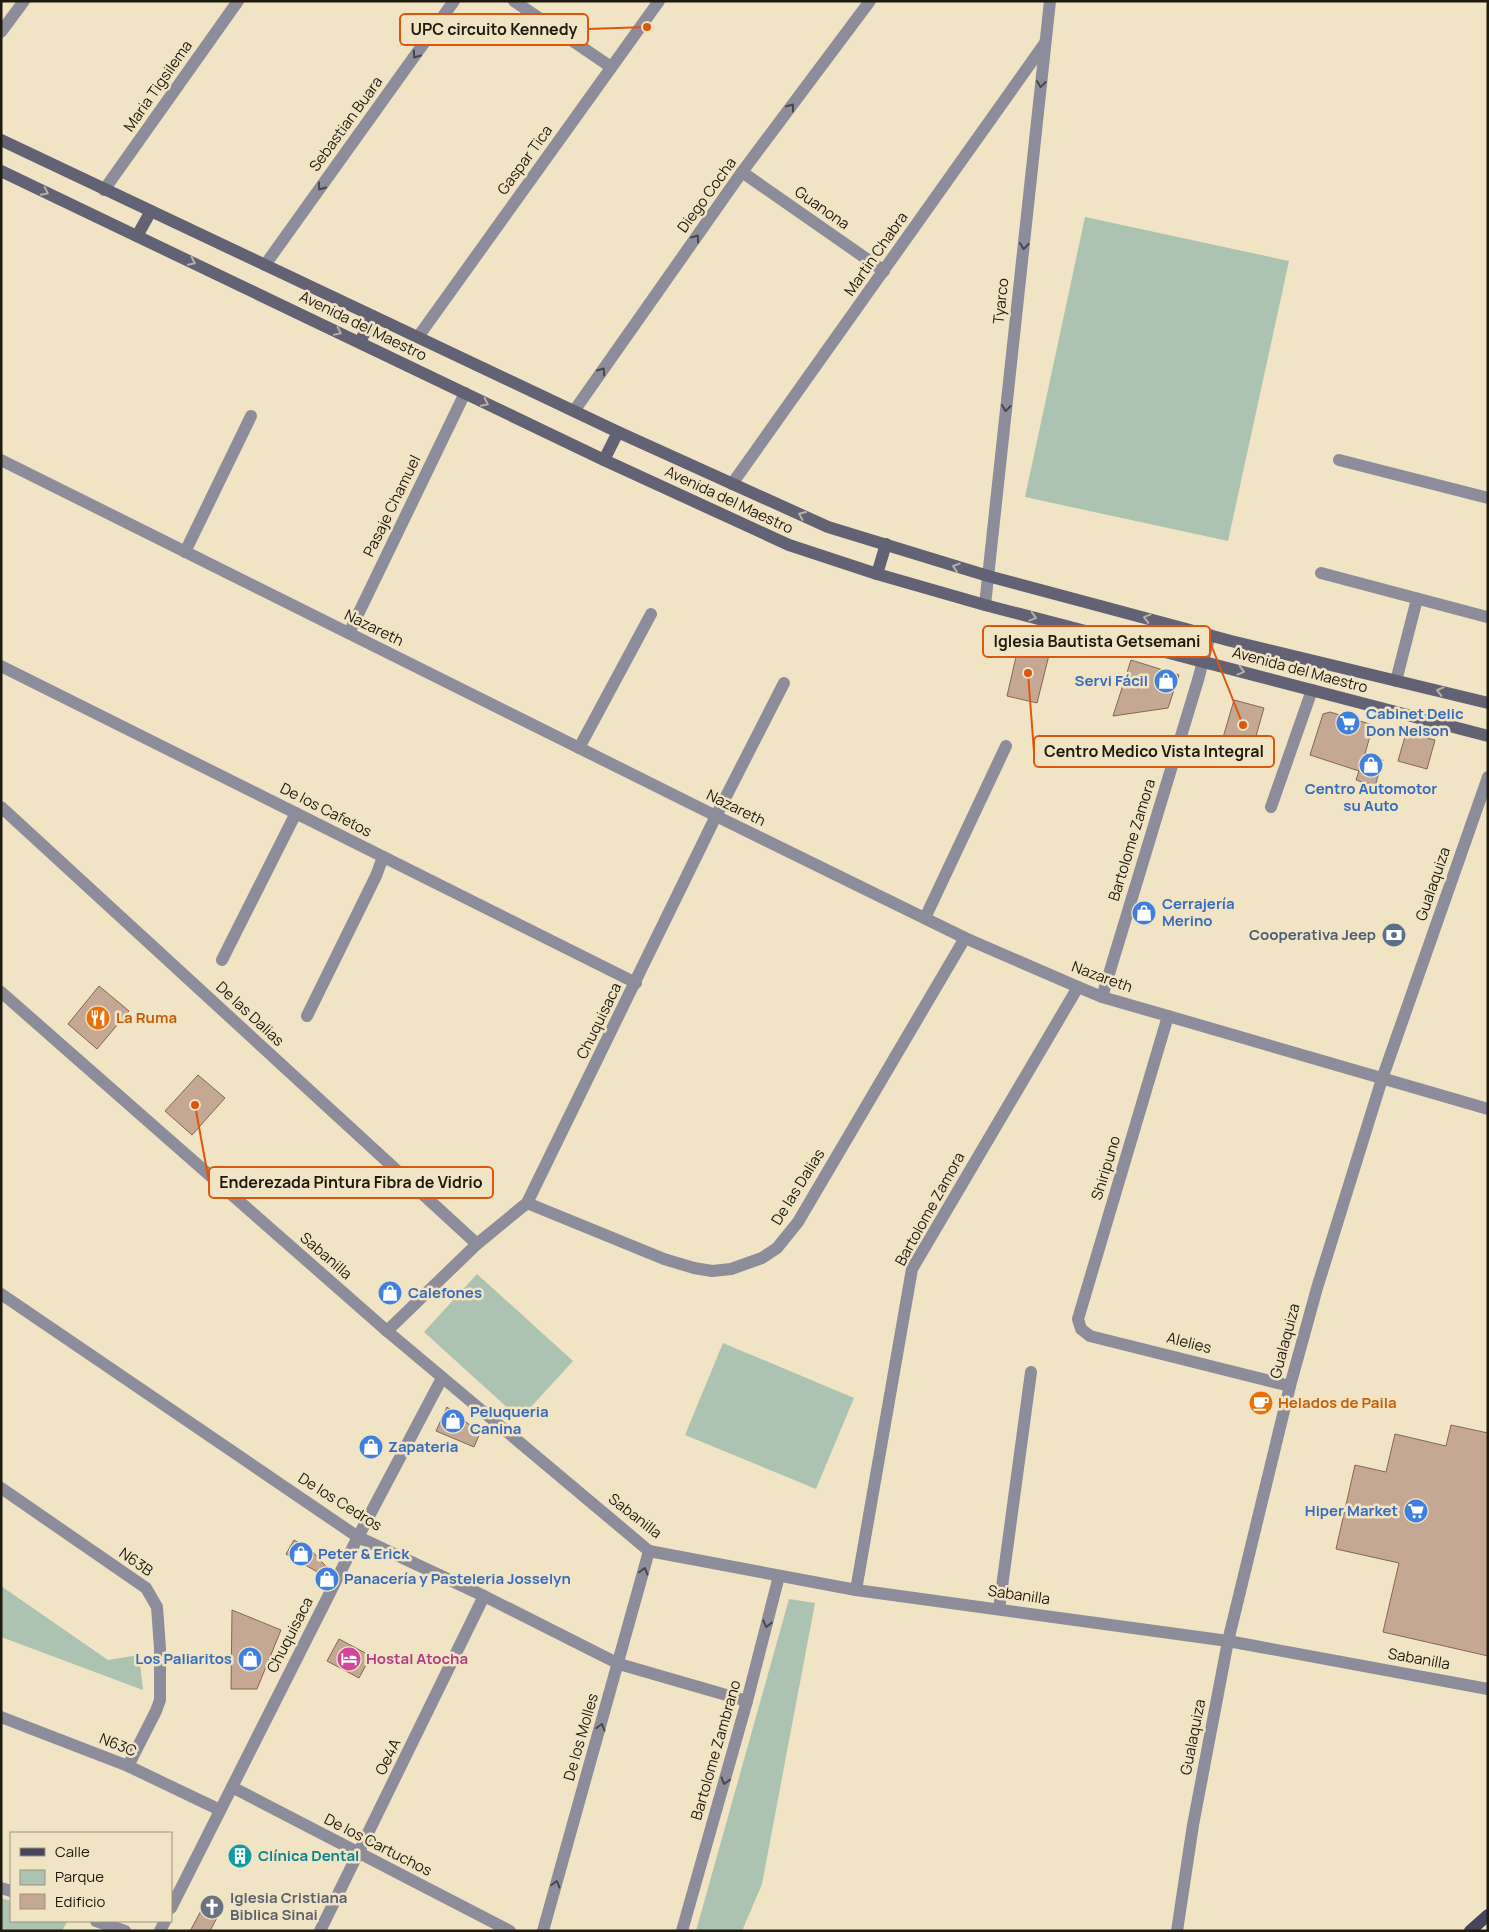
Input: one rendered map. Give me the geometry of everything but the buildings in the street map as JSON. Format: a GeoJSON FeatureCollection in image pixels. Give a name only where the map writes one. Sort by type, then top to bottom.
{"type":"FeatureCollection","features":[{"type":"Feature","properties":{"kind":"main road","name":"Avenida del Maestro"},"geometry":{"type":"LineString","coordinates":[[1,140],[618,432],[828,527],[988,576],[1210,635],[1488,703]]}},
{"type":"Feature","properties":{"kind":"main road","name":"Avenida del Maestro"},"geometry":{"type":"LineString","coordinates":[[1,171],[604,460],[789,546],[985,605],[1488,736]]}},
{"type":"Feature","properties":{"kind":"main road"},"geometry":{"type":"LineString","coordinates":[[137,236],[151,211]]}},
{"type":"Feature","properties":{"kind":"main road"},"geometry":{"type":"LineString","coordinates":[[360,342],[373,316]]}},
{"type":"Feature","properties":{"kind":"main road"},"geometry":{"type":"LineString","coordinates":[[604,460],[618,432]]}},
{"type":"Feature","properties":{"kind":"main road"},"geometry":{"type":"LineString","coordinates":[[877,574],[886,544]]}},
{"type":"Feature","properties":{"kind":"main road"},"geometry":{"type":"LineString","coordinates":[[1470,1931],[1488,1915]]}},
{"type":"Feature","properties":{"kind":"street"},"geometry":{"type":"LineString","coordinates":[[1,32],[24,1]]}},
{"type":"Feature","properties":{"kind":"street","name":"Maria Tigsilema"},"geometry":{"type":"LineString","coordinates":[[104,190],[238,1]]}},
{"type":"Feature","properties":{"kind":"street","name":"Sebastian Buara"},"geometry":{"type":"LineString","coordinates":[[265,265],[454,1]]}},
{"type":"Feature","properties":{"kind":"street"},"geometry":{"type":"LineString","coordinates":[[514,1],[611,67]]}},
{"type":"Feature","properties":{"kind":"street","name":"Gaspar Tica"},"geometry":{"type":"LineString","coordinates":[[418,337],[659,1]]}},
{"type":"Feature","properties":{"kind":"street","name":"Diego Cocha"},"geometry":{"type":"LineString","coordinates":[[574,410],[742,172],[870,1]]}},
{"type":"Feature","properties":{"kind":"street","name":"Tyarco"},"geometry":{"type":"LineString","coordinates":[[985,605],[1050,1]]}},
{"type":"Feature","properties":{"kind":"street","name":"Martin Chabra"},"geometry":{"type":"LineString","coordinates":[[732,484],[1045,44]]}},
{"type":"Feature","properties":{"kind":"street","name":"Guanona"},"geometry":{"type":"LineString","coordinates":[[742,172],[884,270]]}},
{"type":"Feature","properties":{"kind":"street","name":"Pasaje Chamuel"},"geometry":{"type":"LineString","coordinates":[[349,633],[465,393]]}},
{"type":"Feature","properties":{"kind":"street"},"geometry":{"type":"LineString","coordinates":[[186,552],[252,416]]}},
{"type":"Feature","properties":{"kind":"street","name":"Nazareth"},"geometry":{"type":"LineString","coordinates":[[1,460],[965,938],[1102,996],[1488,1110]]}},
{"type":"Feature","properties":{"kind":"street"},"geometry":{"type":"LineString","coordinates":[[1339,460],[1488,498]]}},
{"type":"Feature","properties":{"kind":"street"},"geometry":{"type":"LineString","coordinates":[[1321,573],[1487,617]]}},
{"type":"Feature","properties":{"kind":"street"},"geometry":{"type":"LineString","coordinates":[[1396,680],[1418,599]]}},
{"type":"Feature","properties":{"kind":"street"},"geometry":{"type":"LineString","coordinates":[[579,748],[651,614]]}},
{"type":"Feature","properties":{"kind":"street","name":"Bartolome Zamora"},"geometry":{"type":"LineString","coordinates":[[1102,996],[1210,635]]}},
{"type":"Feature","properties":{"kind":"street","name":"De los Cafetos"},"geometry":{"type":"LineString","coordinates":[[1,666],[636,983]]}},
{"type":"Feature","properties":{"kind":"street","name":"Chuquisaca"},"geometry":{"type":"LineString","coordinates":[[387,1331],[478,1244],[527,1203],[716,816],[784,683]]}},
{"type":"Feature","properties":{"kind":"street"},"geometry":{"type":"LineString","coordinates":[[1271,808],[1312,690]]}},
{"type":"Feature","properties":{"kind":"street"},"geometry":{"type":"LineString","coordinates":[[925,918],[1006,746]]}},
{"type":"Feature","properties":{"kind":"street","name":"Gualaquiza"},"geometry":{"type":"LineString","coordinates":[[1177,1931],[1193,1825],[1228,1642],[1290,1386],[1322,1269],[1382,1079],[1488,777]]}},
{"type":"Feature","properties":{"kind":"street","name":"De las Dalias"},"geometry":{"type":"LineString","coordinates":[[1,807],[478,1244]]}},
{"type":"Feature","properties":{"kind":"street"},"geometry":{"type":"LineString","coordinates":[[222,960],[296,813]]}},
{"type":"Feature","properties":{"kind":"street"},"geometry":{"type":"LineString","coordinates":[[307,1016],[384,857]]}},
{"type":"Feature","properties":{"kind":"street","name":"De las Dalias"},"geometry":{"type":"LineString","coordinates":[[527,1203],[664,1259],[694,1268],[712,1271],[731,1269],[762,1258],[777,1248],[798,1222],[965,938]]}},
{"type":"Feature","properties":{"kind":"street","name":"Bartolome Zamora"},"geometry":{"type":"LineString","coordinates":[[856,1590],[912,1269],[1078,987]]}},
{"type":"Feature","properties":{"kind":"street","name":"Sabanilla"},"geometry":{"type":"LineString","coordinates":[[1,992],[387,1331],[649,1551],[856,1590],[1228,1642],[1488,1689]]}},
{"type":"Feature","properties":{"kind":"street","name":"Shiripuno"},"geometry":{"type":"LineString","coordinates":[[1081,1329],[1078,1319],[1168,1016]]}},
{"type":"Feature","properties":{"kind":"street","name":"De los Cedros"},"geometry":{"type":"LineString","coordinates":[[1,1294],[358,1536],[484,1596],[619,1664],[747,1701]]}},
{"type":"Feature","properties":{"kind":"street","name":"Alelies"},"geometry":{"type":"LineString","coordinates":[[1081,1329],[1090,1336],[1290,1386]]}},
{"type":"Feature","properties":{"kind":"street"},"geometry":{"type":"LineString","coordinates":[[999,1609],[1031,1372]]}},
{"type":"Feature","properties":{"kind":"street","name":"Chuquisaca"},"geometry":{"type":"LineString","coordinates":[[172,1906],[358,1536],[442,1378]]}},
{"type":"Feature","properties":{"kind":"street","name":"N63B"},"geometry":{"type":"LineString","coordinates":[[1,1488],[146,1588],[157,1607],[160,1648],[160,1700],[128,1766]]}},
{"type":"Feature","properties":{"kind":"street","name":"De los Molles"},"geometry":{"type":"LineString","coordinates":[[543,1931],[649,1551]]}},
{"type":"Feature","properties":{"kind":"street","name":"Bartolome Zambrano"},"geometry":{"type":"LineString","coordinates":[[682,1931],[747,1701],[779,1576]]}},
{"type":"Feature","properties":{"kind":"street","name":"Oe4A"},"geometry":{"type":"LineString","coordinates":[[320,1931],[360,1854],[484,1596]]}},
{"type":"Feature","properties":{"kind":"street","name":"N63C"},"geometry":{"type":"LineString","coordinates":[[1,1717],[128,1766],[220,1810]]}},
{"type":"Feature","properties":{"kind":"street","name":"De los Cartuchos"},"geometry":{"type":"LineString","coordinates":[[232,1788],[510,1931]]}},
{"type":"Feature","properties":{"kind":"street"},"geometry":{"type":"LineString","coordinates":[[99,1922],[125,1931]]}},
{"type":"Feature","properties":{"kind":"green space"},"geometry":{"type":"Polygon","coordinates":[[[1085,217],[1289,261],[1228,541],[1025,497],[1085,217]]]}},
{"type":"Feature","properties":{"kind":"green space"},"geometry":{"type":"Polygon","coordinates":[[[477,1274],[573,1361],[520,1419],[424,1332],[477,1274]]]}},
{"type":"Feature","properties":{"kind":"green space"},"geometry":{"type":"Polygon","coordinates":[[[723,1343],[854,1398],[816,1489],[685,1435],[723,1343]]]}},
{"type":"Feature","properties":{"kind":"green space"},"geometry":{"type":"Polygon","coordinates":[[[1,1586],[108,1660],[139,1655],[143,1690],[1,1637],[1,1586]]]}},
{"type":"Feature","properties":{"kind":"green space"},"geometry":{"type":"Polygon","coordinates":[[[789,1599],[815,1603],[762,1884],[742,1931],[696,1931],[789,1599]]]}},
{"type":"Feature","properties":{"kind":"green space"},"geometry":{"type":"Polygon","coordinates":[[[1,1898],[10,1901],[10,1922],[67,1922],[62,1931],[1,1931],[1,1898]]]}},
{"type":"Feature","properties":{"kind":"place","name":"UPC circuito Kennedy"},"geometry":{"type":"Point","coordinates":[647,27]}},
{"type":"Feature","properties":{"kind":"place","name":"Centro Medico Vista Integral"},"geometry":{"type":"Point","coordinates":[1028,673]}},
{"type":"Feature","properties":{"kind":"place","name":"Servi Fácil"},"geometry":{"type":"Point","coordinates":[1166,681]}},
{"type":"Feature","properties":{"kind":"place","name":"Cabinet Delic Don Nelson"},"geometry":{"type":"Point","coordinates":[1348,723]}},
{"type":"Feature","properties":{"kind":"place","name":"Iglesia Bautista Getsemani"},"geometry":{"type":"Point","coordinates":[1243,725]}},
{"type":"Feature","properties":{"kind":"place","name":"Centro Automotor su Auto"},"geometry":{"type":"Point","coordinates":[1371,765]}},
{"type":"Feature","properties":{"kind":"place","name":"Cerrajería Merino"},"geometry":{"type":"Point","coordinates":[1144,913]}},
{"type":"Feature","properties":{"kind":"place","name":"Cooperativa Jeep"},"geometry":{"type":"Point","coordinates":[1394,935]}},
{"type":"Feature","properties":{"kind":"place","name":"La Ruma"},"geometry":{"type":"Point","coordinates":[98,1018]}},
{"type":"Feature","properties":{"kind":"place","name":"Enderezada Pintura Fibra de Vidrio"},"geometry":{"type":"Point","coordinates":[195,1105]}},
{"type":"Feature","properties":{"kind":"place","name":"Calefones"},"geometry":{"type":"Point","coordinates":[390,1293]}},
{"type":"Feature","properties":{"kind":"place","name":"Helados de Paila"},"geometry":{"type":"Point","coordinates":[1261,1403]}},
{"type":"Feature","properties":{"kind":"place","name":"Peluqueria Canina"},"geometry":{"type":"Point","coordinates":[453,1421]}},
{"type":"Feature","properties":{"kind":"place","name":"Zapateria"},"geometry":{"type":"Point","coordinates":[371,1447]}},
{"type":"Feature","properties":{"kind":"place","name":"Hiper Market"},"geometry":{"type":"Point","coordinates":[1416,1511]}},
{"type":"Feature","properties":{"kind":"place","name":"Peter & Erick"},"geometry":{"type":"Point","coordinates":[301,1554]}},
{"type":"Feature","properties":{"kind":"place","name":"Panacería y Pasteleria Josselyn"},"geometry":{"type":"Point","coordinates":[327,1579]}},
{"type":"Feature","properties":{"kind":"place","name":"Los Paliaritos"},"geometry":{"type":"Point","coordinates":[250,1659]}},
{"type":"Feature","properties":{"kind":"place","name":"Hostal Atocha"},"geometry":{"type":"Point","coordinates":[349,1659]}},
{"type":"Feature","properties":{"kind":"place","name":"Clínica Dental"},"geometry":{"type":"Point","coordinates":[240,1856]}},
{"type":"Feature","properties":{"kind":"place","name":"Iglesia Cristiana Biblica Sinai"},"geometry":{"type":"Point","coordinates":[212,1907]}}]}
